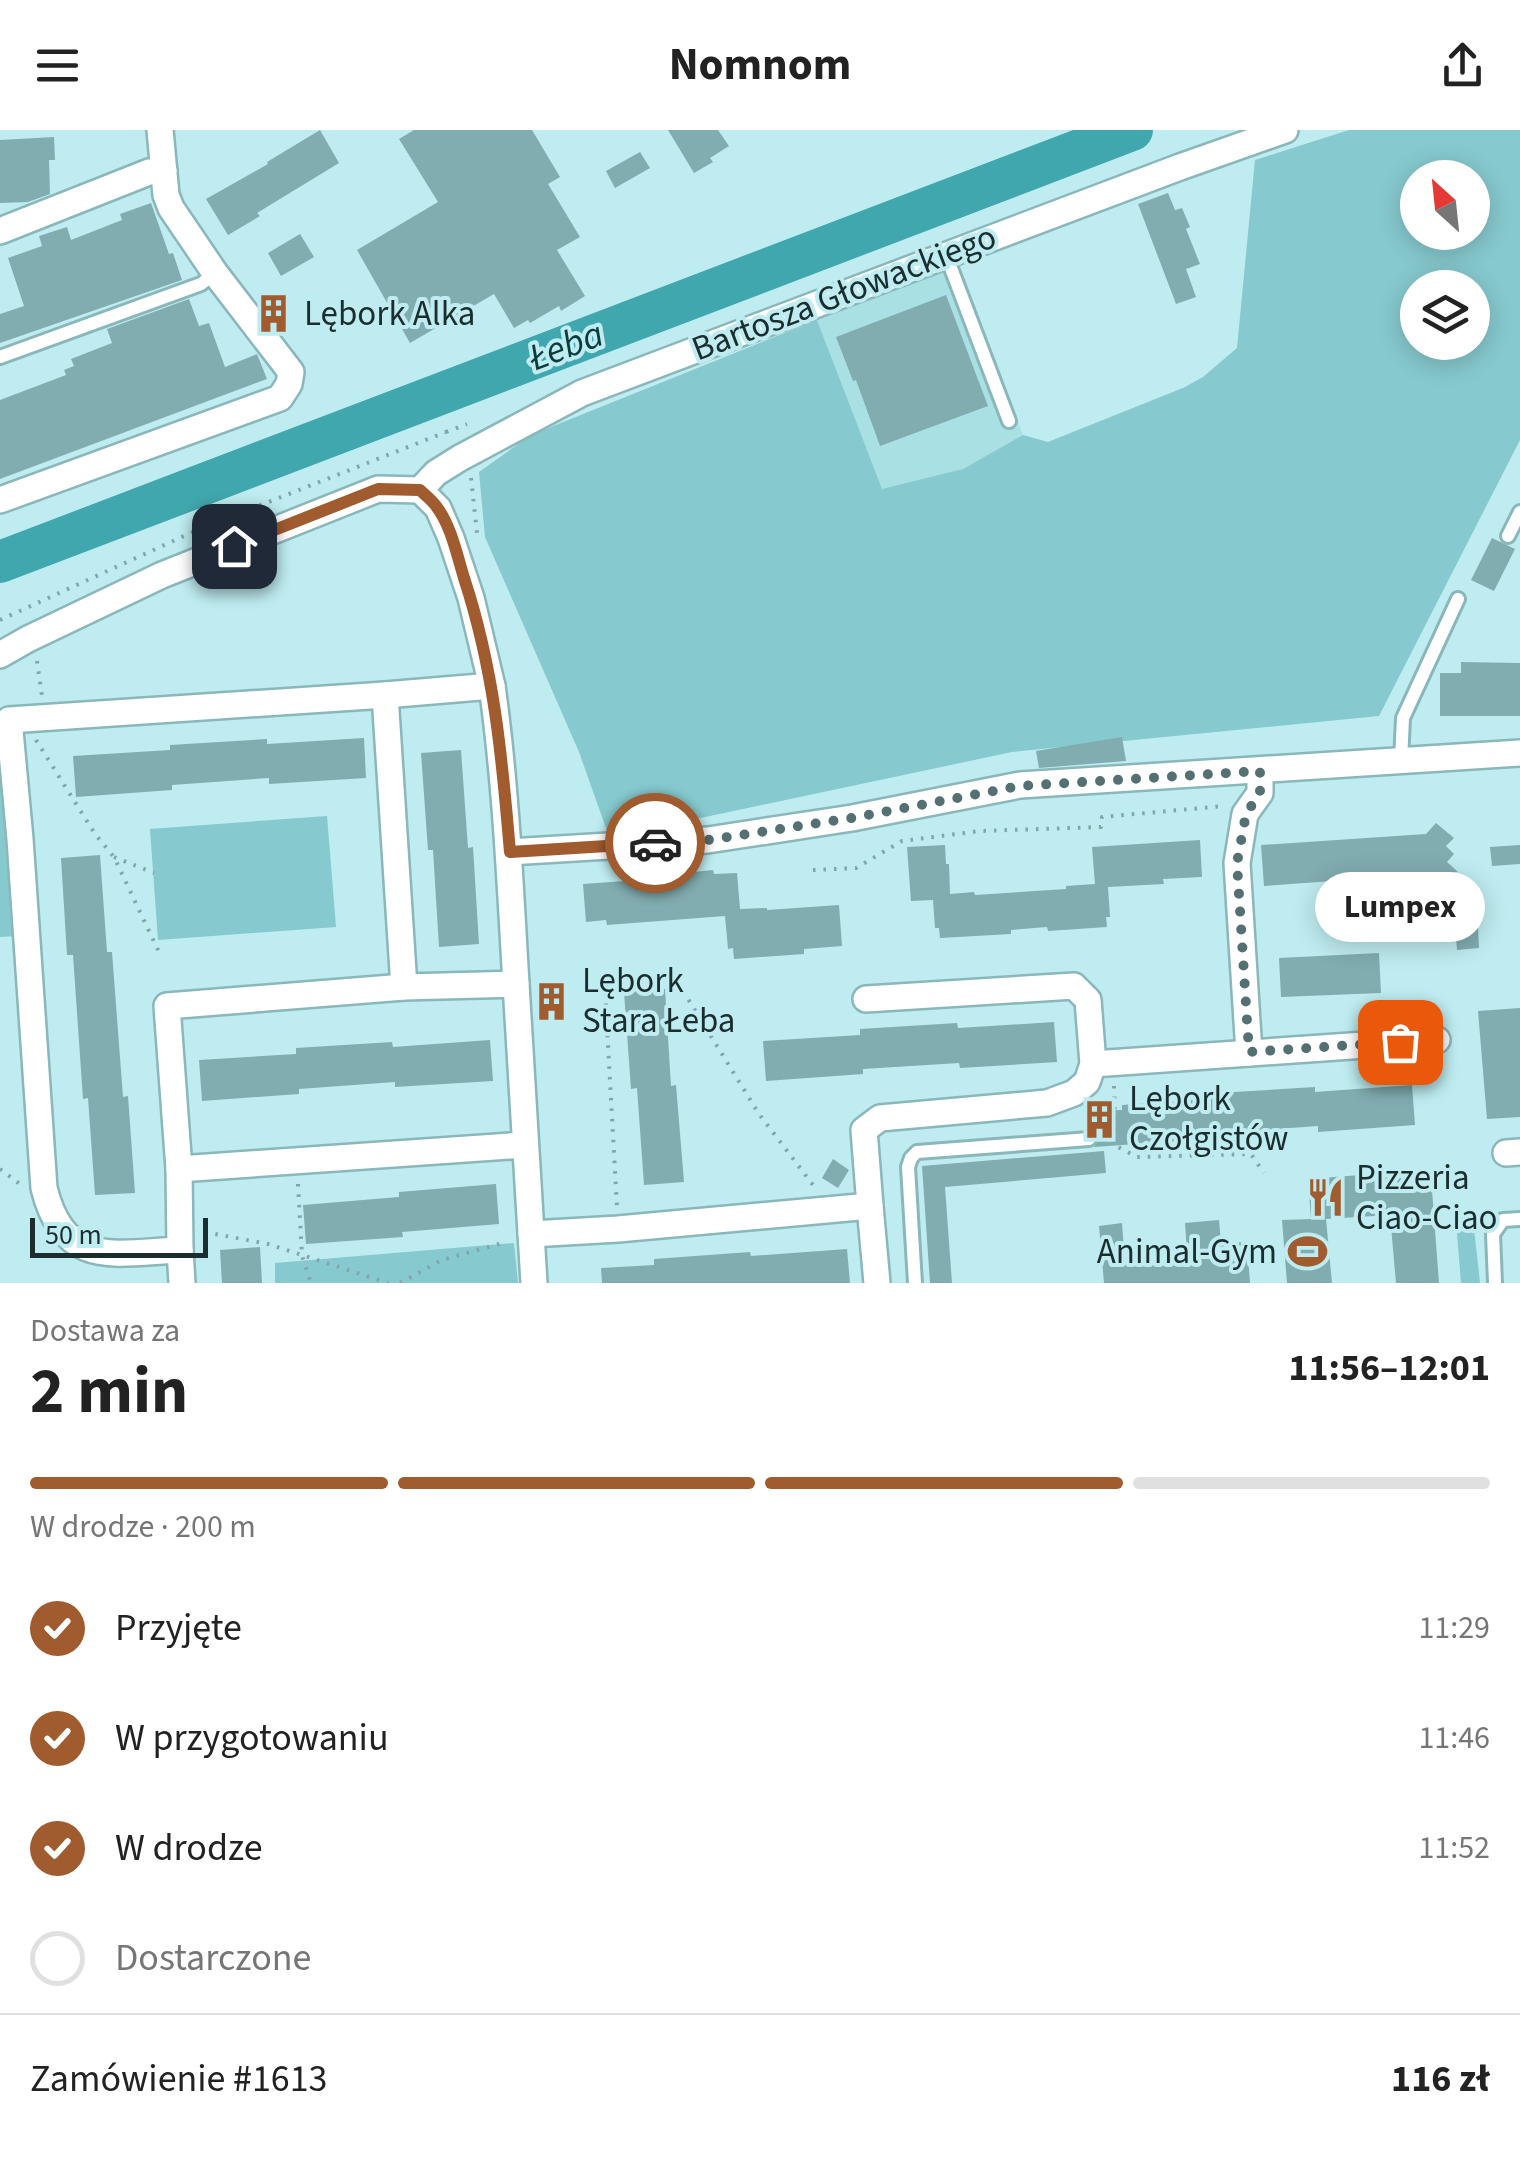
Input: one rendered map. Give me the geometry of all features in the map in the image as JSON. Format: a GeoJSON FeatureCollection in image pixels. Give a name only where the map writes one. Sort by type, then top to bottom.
{"type":"FeatureCollection","features":[{"type":"Feature","properties":{"kind":"street"},"geometry":{"type":"LineString","coordinates":[[0,500],[280,398],[290,384],[290,372],[171,208],[166,195],[160,130]]}},
{"type":"Feature","properties":{"kind":"street","name":"Bartosza Głowackiego"},"geometry":{"type":"LineString","coordinates":[[420,490],[436,473],[460,458],[582,393],[1285,130]]}},
{"type":"Feature","properties":{"kind":"street"},"geometry":{"type":"LineString","coordinates":[[0,231],[150,172],[164,171]]}},
{"type":"Feature","properties":{"kind":"street"},"geometry":{"type":"LineString","coordinates":[[0,655],[162,575],[378,489],[420,490],[438,508],[471,598],[501,744],[534,1283]]}},
{"type":"Feature","properties":{"kind":"street"},"geometry":{"type":"LineString","coordinates":[[186,1240],[116,1253],[87,1249],[64,1234],[48,1206],[42,1173],[9,720],[37,725],[492,686]]}},
{"type":"Feature","properties":{"kind":"street"},"geometry":{"type":"LineString","coordinates":[[385,695],[404,987]]}},
{"type":"Feature","properties":{"kind":"street"},"geometry":{"type":"LineString","coordinates":[[510,852],[708,840],[1020,786],[1520,752]]}},
{"type":"Feature","properties":{"kind":"street"},"geometry":{"type":"LineString","coordinates":[[1249,1052],[1237,863],[1246,814],[1260,793],[1260,771]]}},
{"type":"Feature","properties":{"kind":"street"},"geometry":{"type":"LineString","coordinates":[[182,1283],[186,1240],[167,1006],[404,987],[516,984]]}},
{"type":"Feature","properties":{"kind":"street"},"geometry":{"type":"LineString","coordinates":[[866,999],[1074,986],[1088,1000],[1103,1063]]}},
{"type":"Feature","properties":{"kind":"street"},"geometry":{"type":"LineString","coordinates":[[877,1283],[864,1130],[880,1118],[1046,1103],[1074,1093],[1103,1063],[1438,1040]]}},
{"type":"Feature","properties":{"kind":"street"},"geometry":{"type":"LineString","coordinates":[[179,1170],[524,1145]]}},
{"type":"Feature","properties":{"kind":"street"},"geometry":{"type":"LineString","coordinates":[[531,1234],[870,1206]]}},
{"type":"Feature","properties":{"kind":"lane"},"geometry":{"type":"LineString","coordinates":[[946,255],[1009,421]]}},
{"type":"Feature","properties":{"kind":"lane"},"geometry":{"type":"LineString","coordinates":[[0,356],[201,284],[216,273]]}},
{"type":"Feature","properties":{"kind":"lane"},"geometry":{"type":"LineString","coordinates":[[1508,536],[1520,512]]}},
{"type":"Feature","properties":{"kind":"lane"},"geometry":{"type":"LineString","coordinates":[[1401,761],[1403,718],[1458,599]]}},
{"type":"Feature","properties":{"kind":"lane"},"geometry":{"type":"LineString","coordinates":[[915,1283],[908,1167],[917,1152],[1088,1139]]}},
{"type":"Feature","properties":{"kind":"lane"},"geometry":{"type":"LineString","coordinates":[[1495,1283],[1493,1234],[1503,1220],[1520,1219]]}},
{"type":"Feature","properties":{"kind":"path"},"geometry":{"type":"LineString","coordinates":[[0,620],[195,531],[446,432],[472,480],[479,541]]}},
{"type":"Feature","properties":{"kind":"path"},"geometry":{"type":"LineString","coordinates":[[28,639],[36,656],[37,725],[95,834],[114,858],[159,952]]}},
{"type":"Feature","properties":{"kind":"path"},"geometry":{"type":"LineString","coordinates":[[813,870],[856,868],[902,841],[980,831],[1101,827],[1102,816],[1252,803]]}},
{"type":"Feature","properties":{"kind":"path"},"geometry":{"type":"LineString","coordinates":[[114,858],[154,873]]}},
{"type":"Feature","properties":{"kind":"path"},"geometry":{"type":"LineString","coordinates":[[604,972],[618,1229]]}},
{"type":"Feature","properties":{"kind":"path"},"geometry":{"type":"LineString","coordinates":[[672,973],[770,1128],[813,1185],[836,1189],[838,1210]]}},
{"type":"Feature","properties":{"kind":"path"},"geometry":{"type":"LineString","coordinates":[[1103,1063],[1116,1146],[1138,1156],[1251,1154],[1264,1173]]}},
{"type":"Feature","properties":{"kind":"path"},"geometry":{"type":"LineString","coordinates":[[297,1174],[302,1256],[311,1283]]}},
{"type":"Feature","properties":{"kind":"path"},"geometry":{"type":"LineString","coordinates":[[400,1283],[442,1260],[531,1234]]}},
{"type":"Feature","properties":{"kind":"path"},"geometry":{"type":"LineString","coordinates":[[186,1240],[239,1238],[388,1283]]}},
{"type":"Feature","properties":{"kind":"shaded area"},"geometry":{"type":"Polygon","coordinates":[[[1349,130],[1520,130],[1520,440],[1379,716],[1012,752],[630,833],[607,831],[579,752],[485,537],[479,472],[531,435],[817,320],[882,489],[963,469],[1023,435],[1048,442],[1183,388],[1203,377],[1237,348],[1255,160],[1349,130]]]}},
{"type":"Feature","properties":{"kind":"shaded area"},"geometry":{"type":"Polygon","coordinates":[[[959,265],[1023,435],[963,469],[882,490],[817,320],[959,265]]]}},
{"type":"Feature","properties":{"kind":"shaded area"},"geometry":{"type":"Polygon","coordinates":[[[0,776],[8,782],[18,936],[0,937],[0,776]]]}},
{"type":"Feature","properties":{"kind":"shaded area"},"geometry":{"type":"Polygon","coordinates":[[[327,816],[336,927],[158,940],[150,829],[327,816]]]}},
{"type":"Feature","properties":{"kind":"shaded area"},"geometry":{"type":"Polygon","coordinates":[[[1456,1221],[1474,1228],[1480,1283],[1461,1283],[1456,1221]]]}},
{"type":"Feature","properties":{"kind":"shaded area"},"geometry":{"type":"Polygon","coordinates":[[[514,1243],[518,1283],[275,1283],[275,1263],[514,1243]]]}},
{"type":"Feature","properties":{"kind":"building"},"geometry":{"type":"Polygon","coordinates":[[[320,130],[339,163],[228,235],[206,199],[320,130]]]}},
{"type":"Feature","properties":{"kind":"building"},"geometry":{"type":"Polygon","coordinates":[[[414,130],[532,130],[560,177],[548,184],[580,237],[557,250],[585,296],[561,311],[559,306],[514,328],[494,294],[410,343],[357,250],[438,202],[399,139],[414,130]]]}},
{"type":"Feature","properties":{"kind":"building"},"geometry":{"type":"Polygon","coordinates":[[[668,130],[718,130],[729,146],[694,173],[668,130]]]}},
{"type":"Feature","properties":{"kind":"building"},"geometry":{"type":"Polygon","coordinates":[[[54,137],[55,160],[49,160],[50,194],[28,202],[0,203],[0,140],[54,137]]]}},
{"type":"Feature","properties":{"kind":"building"},"geometry":{"type":"Polygon","coordinates":[[[640,152],[650,168],[615,188],[606,171],[640,152]]]}},
{"type":"Feature","properties":{"kind":"building"},"geometry":{"type":"Polygon","coordinates":[[[1168,193],[1175,210],[1182,208],[1200,264],[1186,269],[1196,297],[1176,304],[1138,204],[1168,193]]]}},
{"type":"Feature","properties":{"kind":"building"},"geometry":{"type":"Polygon","coordinates":[[[151,203],[182,280],[0,343],[0,314],[24,306],[8,258],[42,246],[39,236],[67,227],[71,240],[122,220],[120,214],[151,203]]]}},
{"type":"Feature","properties":{"kind":"building"},"geometry":{"type":"Polygon","coordinates":[[[300,234],[314,257],[281,276],[268,253],[300,234]]]}},
{"type":"Feature","properties":{"kind":"building"},"geometry":{"type":"Polygon","coordinates":[[[946,295],[988,406],[880,446],[836,337],[946,295]]]}},
{"type":"Feature","properties":{"kind":"building"},"geometry":{"type":"Polygon","coordinates":[[[189,299],[199,326],[209,323],[225,367],[257,354],[267,379],[0,479],[0,400],[66,375],[64,370],[74,366],[71,359],[112,343],[107,329],[189,299]]]}},
{"type":"Feature","properties":{"kind":"building","name":"Lębork Alka"},"geometry":{"type":"Polygon","coordinates":[[[275,300],[287,319],[276,326],[262,308],[275,300]]]}},
{"type":"Feature","properties":{"kind":"building"},"geometry":{"type":"Polygon","coordinates":[[[1492,538],[1515,549],[1494,591],[1471,580],[1492,538]]]}},
{"type":"Feature","properties":{"kind":"building"},"geometry":{"type":"Polygon","coordinates":[[[1461,662],[1520,663],[1520,716],[1440,716],[1440,673],[1461,673],[1461,662]]]}},
{"type":"Feature","properties":{"kind":"building"},"geometry":{"type":"Polygon","coordinates":[[[1122,737],[1126,761],[1039,768],[1036,751],[1122,737]]]}},
{"type":"Feature","properties":{"kind":"building"},"geometry":{"type":"Polygon","coordinates":[[[364,738],[366,778],[269,784],[269,778],[76,797],[73,756],[267,739],[267,744],[364,738]]]}},
{"type":"Feature","properties":{"kind":"building"},"geometry":{"type":"Polygon","coordinates":[[[461,750],[479,944],[439,947],[421,753],[461,750]]]}},
{"type":"Feature","properties":{"kind":"building"},"geometry":{"type":"Polygon","coordinates":[[[1436,823],[1454,838],[1446,846],[1454,854],[1447,862],[1458,872],[1264,886],[1261,845],[1426,834],[1436,823]]]}},
{"type":"Feature","properties":{"kind":"building"},"geometry":{"type":"Polygon","coordinates":[[[1200,840],[1202,877],[1108,887],[1107,927],[1048,931],[1047,927],[1011,930],[1011,934],[940,938],[939,928],[935,928],[933,900],[911,901],[907,847],[945,845],[950,894],[975,895],[1095,884],[1092,847],[1200,840]]]}},
{"type":"Feature","properties":{"kind":"building"},"geometry":{"type":"Polygon","coordinates":[[[1520,845],[1520,864],[1492,866],[1490,847],[1520,845]]]}},
{"type":"Feature","properties":{"kind":"building"},"geometry":{"type":"Polygon","coordinates":[[[100,855],[123,1097],[128,1096],[135,1193],[95,1195],[88,1098],[83,1099],[73,955],[67,955],[61,858],[100,855]]]}},
{"type":"Feature","properties":{"kind":"building"},"geometry":{"type":"Polygon","coordinates":[[[713,870],[714,874],[737,873],[740,909],[839,905],[842,946],[804,949],[804,954],[734,959],[733,948],[728,949],[725,916],[607,925],[606,920],[586,922],[583,884],[713,870]]]}},
{"type":"Feature","properties":{"kind":"building"},"geometry":{"type":"Polygon","coordinates":[[[1478,927],[1479,948],[1457,950],[1455,928],[1478,927]]]}},
{"type":"Feature","properties":{"kind":"building"},"geometry":{"type":"Polygon","coordinates":[[[1379,953],[1381,993],[1281,997],[1279,958],[1379,953]]]}},
{"type":"Feature","properties":{"kind":"building"},"geometry":{"type":"Polygon","coordinates":[[[665,989],[671,1086],[676,1085],[684,1182],[644,1185],[637,1088],[631,1089],[624,992],[665,989]]]}},
{"type":"Feature","properties":{"kind":"building","name":"Lębork Stara Łeba"},"geometry":{"type":"Polygon","coordinates":[[[562,990],[564,1010],[543,1012],[541,991],[562,990]]]}},
{"type":"Feature","properties":{"kind":"building"},"geometry":{"type":"Polygon","coordinates":[[[1520,1008],[1520,1117],[1487,1119],[1478,1011],[1520,1008]]]}},
{"type":"Feature","properties":{"kind":"building"},"geometry":{"type":"Polygon","coordinates":[[[1054,1022],[1057,1062],[863,1069],[863,1074],[766,1081],[763,1041],[860,1035],[860,1029],[1054,1022]]]}},
{"type":"Feature","properties":{"kind":"building"},"geometry":{"type":"Polygon","coordinates":[[[490,1040],[493,1081],[395,1087],[395,1082],[202,1101],[199,1060],[296,1054],[296,1048],[490,1040]]]}},
{"type":"Feature","properties":{"kind":"building"},"geometry":{"type":"Polygon","coordinates":[[[1412,1085],[1415,1125],[1318,1132],[1318,1126],[1094,1147],[1099,1137],[1090,1129],[1090,1111],[1122,1110],[1122,1105],[1218,1098],[1218,1093],[1412,1085]]]}},
{"type":"Feature","properties":{"kind":"building"},"geometry":{"type":"Polygon","coordinates":[[[1104,1151],[1106,1173],[945,1187],[952,1283],[930,1283],[922,1166],[1104,1151]]]}},
{"type":"Feature","properties":{"kind":"building"},"geometry":{"type":"Polygon","coordinates":[[[833,1159],[849,1170],[838,1188],[822,1178],[833,1159]]]}},
{"type":"Feature","properties":{"kind":"building"},"geometry":{"type":"Polygon","coordinates":[[[1387,1173],[1388,1179],[1431,1176],[1439,1283],[1396,1283],[1390,1215],[1326,1219],[1332,1283],[1287,1283],[1282,1220],[1311,1219],[1308,1179],[1387,1173]]]}},
{"type":"Feature","properties":{"kind":"building"},"geometry":{"type":"Polygon","coordinates":[[[496,1184],[499,1224],[402,1232],[403,1237],[306,1244],[303,1205],[496,1184]]]}},
{"type":"Feature","properties":{"kind":"building"},"geometry":{"type":"Polygon","coordinates":[[[1219,1220],[1221,1244],[1247,1242],[1250,1283],[1104,1283],[1099,1226],[1122,1223],[1124,1250],[1129,1250],[1130,1257],[1187,1253],[1185,1223],[1219,1220]]]}},
{"type":"Feature","properties":{"kind":"building"},"geometry":{"type":"Polygon","coordinates":[[[260,1247],[262,1283],[222,1283],[220,1250],[260,1247]]]}},
{"type":"Feature","properties":{"kind":"building"},"geometry":{"type":"Polygon","coordinates":[[[847,1249],[850,1283],[602,1283],[601,1268],[654,1265],[654,1259],[847,1249]]]}},
{"type":"Feature","properties":{"kind":"waterway","name":"Łeba"},"geometry":{"type":"LineString","coordinates":[[0,562],[1132,130]]}},
{"type":"Feature","properties":{"kind":"way so far"},"geometry":{"type":"LineString","coordinates":[[655,843],[708,840],[852,818],[1020,786],[1260,771],[1260,793],[1246,814],[1237,863],[1249,1052],[1400,1042]]}},
{"type":"Feature","properties":{"kind":"place","name":"Lębork Alka"},"geometry":{"type":"Point","coordinates":[274,314]}},
{"type":"Feature","properties":{"kind":"place","name":"Lębork Stara Łeba"},"geometry":{"type":"Point","coordinates":[552,1001]}},
{"type":"Feature","properties":{"kind":"place","name":"Lumpex"},"geometry":{"type":"Point","coordinates":[1400,1042]}},
{"type":"Feature","properties":{"kind":"place","name":"Lębork Czołgistów"},"geometry":{"type":"Point","coordinates":[1099,1119]}},
{"type":"Feature","properties":{"kind":"place","name":"Pizzeria Ciao-Ciao"},"geometry":{"type":"Point","coordinates":[1326,1198]}},
{"type":"Feature","properties":{"kind":"place","name":"Animal-Gym"},"geometry":{"type":"Point","coordinates":[1307,1252]}},
{"type":"Feature","properties":{"kind":"route"},"geometry":{"type":"LineString","coordinates":[[234,546],[378,489],[420,490],[438,508],[471,598],[501,744],[510,852],[655,843]]}}]}
